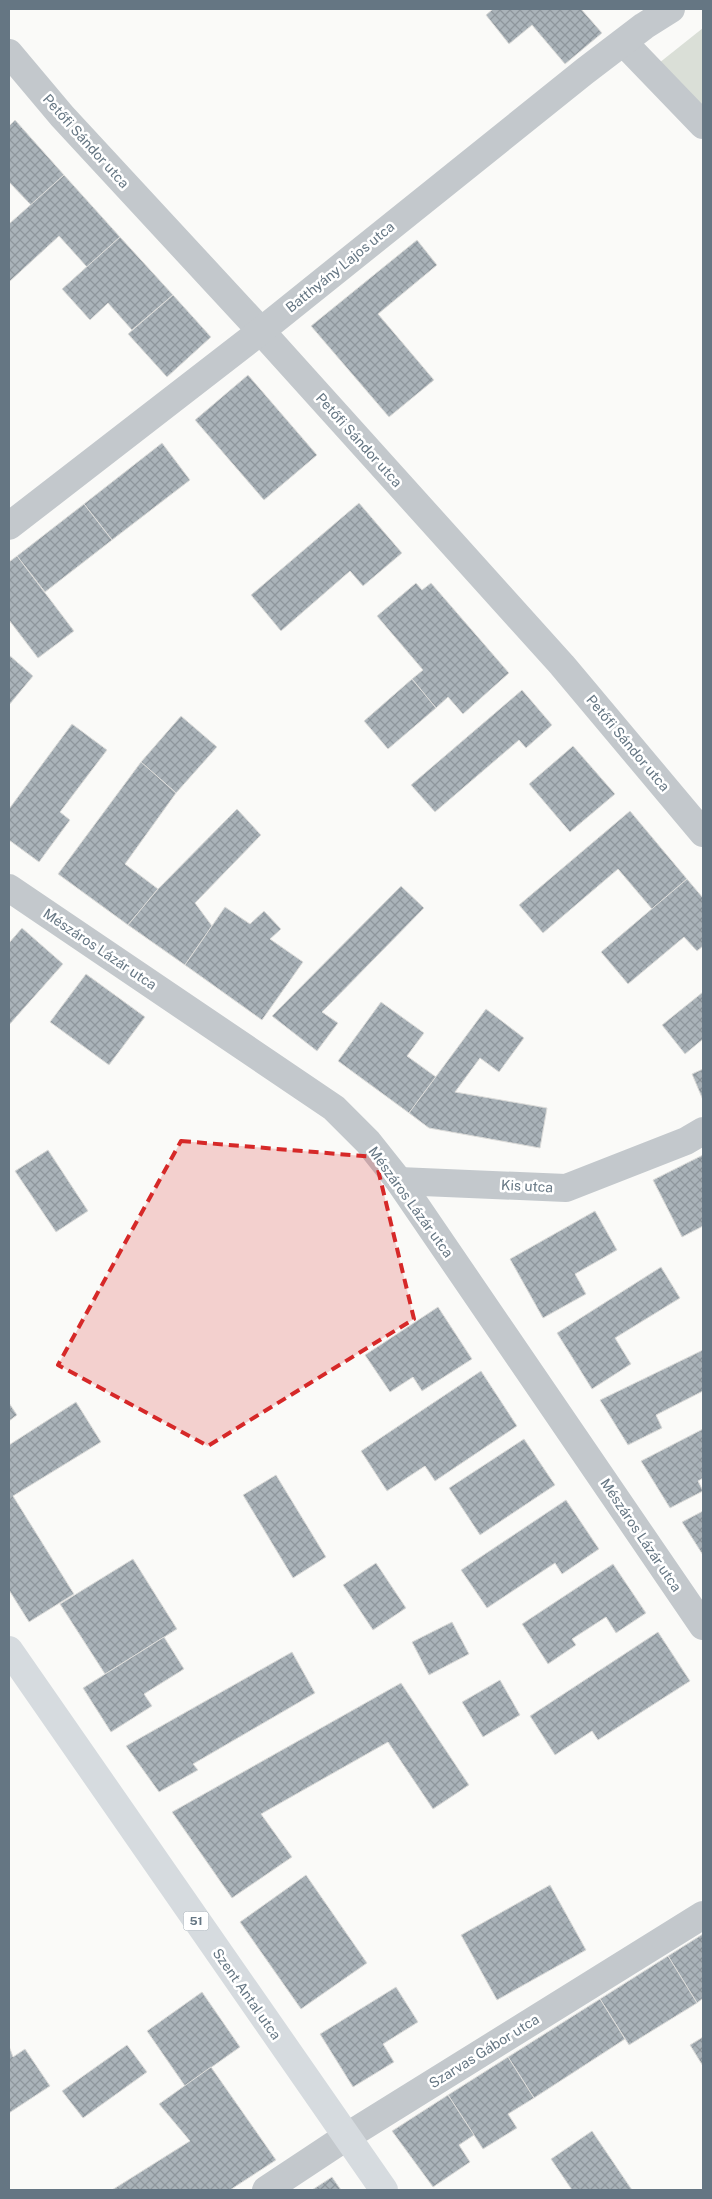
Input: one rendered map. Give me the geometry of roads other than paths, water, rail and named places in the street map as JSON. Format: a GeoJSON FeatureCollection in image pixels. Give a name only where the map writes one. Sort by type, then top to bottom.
{"type":"FeatureCollection","features":[{"type":"Feature","properties":{"kind":"main road","name":"Szent Antal utca"},"geometry":{"type":"LineString","coordinates":[[9,1650],[384,2190]]}},
{"type":"Feature","properties":{"kind":"street","name":"Batthyány Lajos utca"},"geometry":{"type":"LineString","coordinates":[[9,526],[261,331],[585,71],[644,26],[671,9]]}},
{"type":"Feature","properties":{"kind":"street"},"geometry":{"type":"LineString","coordinates":[[624,42],[703,125]]}},
{"type":"Feature","properties":{"kind":"street","name":"Petőfi Sándor utca"},"geometry":{"type":"LineString","coordinates":[[9,52],[62,116],[261,331],[562,665],[703,833]]}},
{"type":"Feature","properties":{"kind":"street","name":"Mészáros Lázár utca"},"geometry":{"type":"LineString","coordinates":[[9,888],[334,1108],[368,1142],[399,1180],[703,1626]]}},
{"type":"Feature","properties":{"kind":"street","name":"Kis utca"},"geometry":{"type":"LineString","coordinates":[[399,1180],[566,1188],[703,1132]]}},
{"type":"Feature","properties":{"kind":"street","name":"Szarvas Gábor utca"},"geometry":{"type":"LineString","coordinates":[[266,2190],[346,2137],[703,1914]]}}]}
